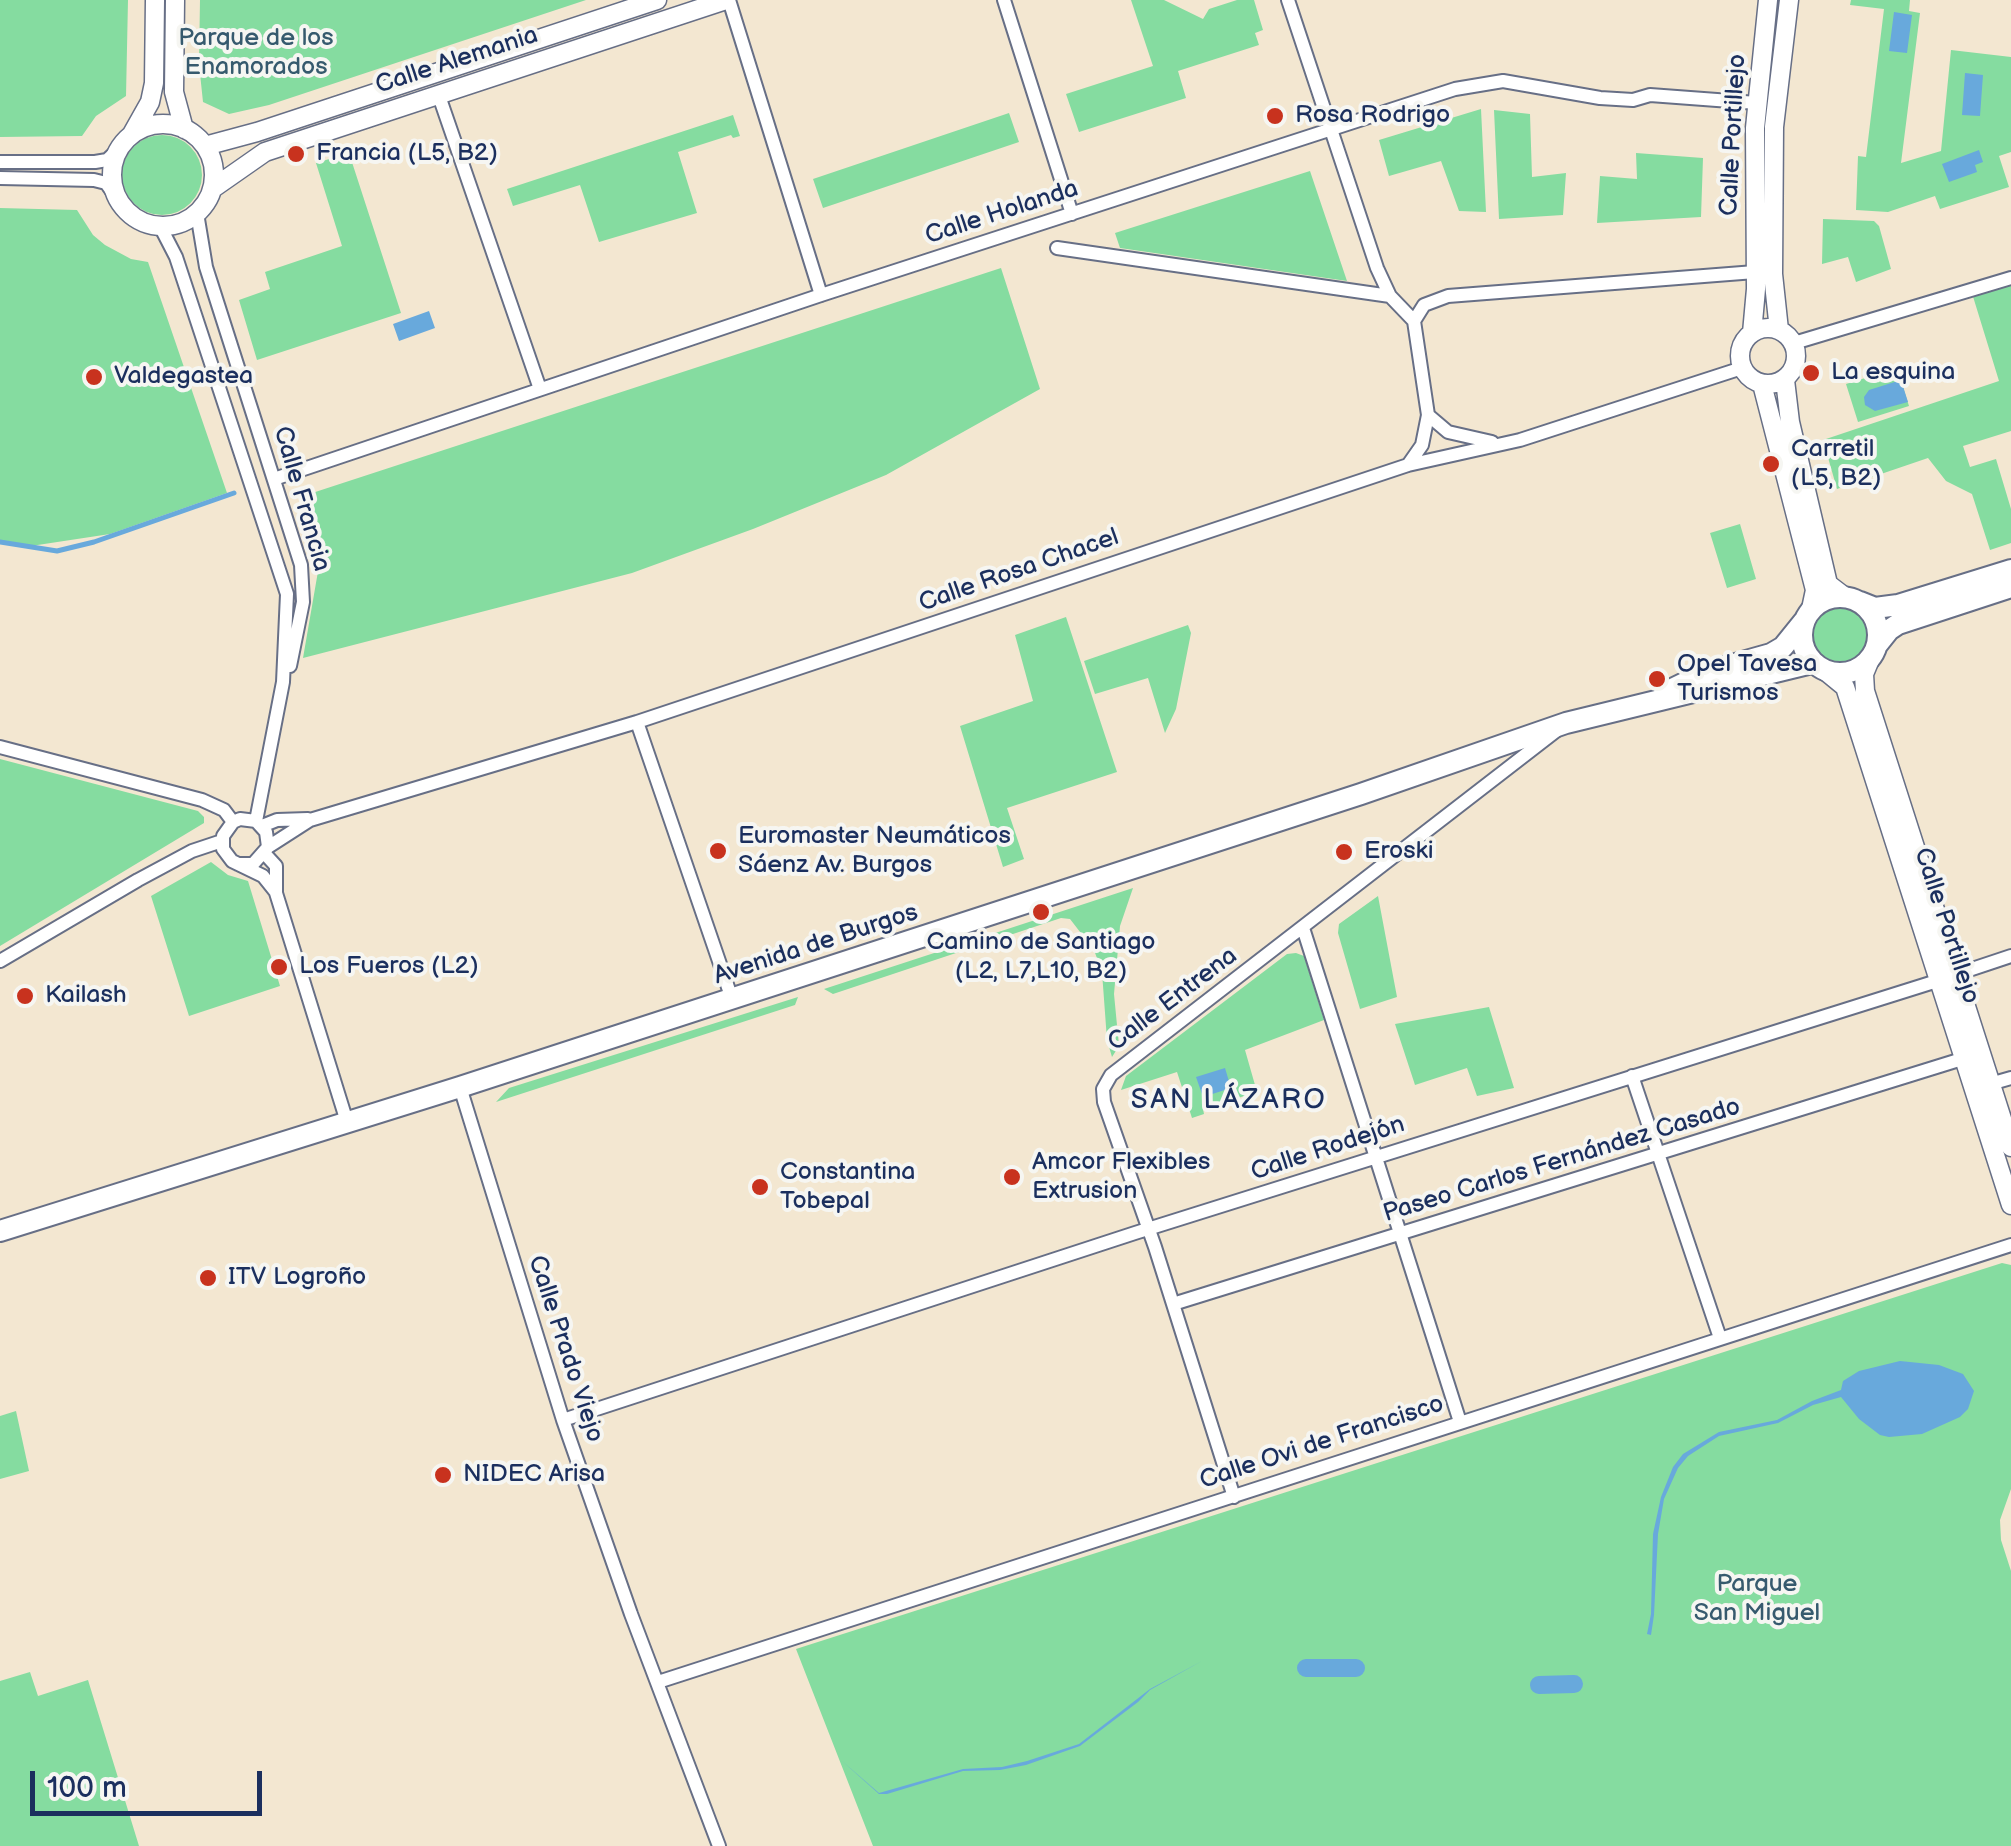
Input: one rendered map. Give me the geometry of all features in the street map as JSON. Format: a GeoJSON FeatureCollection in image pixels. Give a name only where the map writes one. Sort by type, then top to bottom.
{"type":"FeatureCollection","features":[{"type":"Feature","properties":{"kind":"main road"},"geometry":{"type":"LineString","coordinates":[[125,142],[155,125],[184,129],[197,136],[213,166],[212,189],[198,213],[174,225],[160,226],[136,219],[123,207],[113,185],[114,160],[125,142],[150,102],[154,83],[155,0]]}},
{"type":"Feature","properties":{"kind":"main road"},"geometry":{"type":"LineString","coordinates":[[175,0],[174,92],[184,129]]}},
{"type":"Feature","properties":{"kind":"main road","name":"Calle Alemania"},"geometry":{"type":"LineString","coordinates":[[204,146],[657,0]]}},
{"type":"Feature","properties":{"kind":"main road","name":"Calle Alemania"},"geometry":{"type":"LineString","coordinates":[[212,189],[265,152],[438,92],[728,0]]}},
{"type":"Feature","properties":{"kind":"main road","name":"Calle Portillejo"},"geometry":{"type":"LineString","coordinates":[[1752,333],[1757,103],[1768,0]]}},
{"type":"Feature","properties":{"kind":"main road","name":"Calle Portillejo"},"geometry":{"type":"LineString","coordinates":[[1780,330],[1773,274],[1774,127],[1789,0]]}},
{"type":"Feature","properties":{"kind":"main road"},"geometry":{"type":"LineString","coordinates":[[1784,380],[1762,384],[1742,368],[1741,348],[1752,333],[1766,328],[1780,330],[1794,343],[1797,361],[1784,380],[1828,584],[1876,620],[1874,651]]}},
{"type":"Feature","properties":{"kind":"main road"},"geometry":{"type":"LineString","coordinates":[[1762,384],[1815,590],[1803,644],[1817,666],[1838,673],[1851,672],[1898,624],[2011,587]]}},
{"type":"Feature","properties":{"kind":"main road"},"geometry":{"type":"LineString","coordinates":[[1808,615],[1832,598],[1851,599],[1875,608],[1898,605],[2011,570]]}},
{"type":"Feature","properties":{"kind":"main road","name":"Avenida de Burgos"},"geometry":{"type":"LineString","coordinates":[[1646,702],[1707,672],[1771,654],[1783,647],[1808,615]]}},
{"type":"Feature","properties":{"kind":"main road","name":"Calle Portillejo"},"geometry":{"type":"LineString","coordinates":[[1874,651],[1864,674],[1865,691],[1945,978],[1962,1058],[2011,1206]]}},
{"type":"Feature","properties":{"kind":"main road","name":"Calle Portillejo"},"geometry":{"type":"LineString","coordinates":[[1817,666],[1845,688],[1945,978],[1990,1084],[2011,1147]]}},
{"type":"Feature","properties":{"kind":"main road","name":"Avenida de Burgos"},"geometry":{"type":"LineString","coordinates":[[0,1230],[460,1087],[1566,724],[1646,702],[1817,666]]}},
{"type":"Feature","properties":{"kind":"street"},"geometry":{"type":"LineString","coordinates":[[728,0],[821,295]]}},
{"type":"Feature","properties":{"kind":"street"},"geometry":{"type":"LineString","coordinates":[[1004,0],[1072,214]]}},
{"type":"Feature","properties":{"kind":"street"},"geometry":{"type":"LineString","coordinates":[[1288,0],[1390,296],[1414,321],[1428,415],[1422,445],[1408,465]]}},
{"type":"Feature","properties":{"kind":"street","name":"Calle Holanda"},"geometry":{"type":"LineString","coordinates":[[274,479],[1330,128],[1486,82],[1616,99],[1650,96],[1757,103]]}},
{"type":"Feature","properties":{"kind":"street"},"geometry":{"type":"LineString","coordinates":[[438,92],[540,388]]}},
{"type":"Feature","properties":{"kind":"street"},"geometry":{"type":"LineString","coordinates":[[0,162],[96,162],[107,160],[125,142]]}},
{"type":"Feature","properties":{"kind":"street"},"geometry":{"type":"LineString","coordinates":[[0,178],[94,180],[106,183],[123,207]]}},
{"type":"Feature","properties":{"kind":"street","name":"Calle Francia"},"geometry":{"type":"LineString","coordinates":[[198,213],[206,267],[303,581],[293,655],[283,682]]}},
{"type":"Feature","properties":{"kind":"street","name":"Calle Francia"},"geometry":{"type":"LineString","coordinates":[[160,226],[176,257],[287,594],[283,682],[259,823]]}},
{"type":"Feature","properties":{"kind":"street"},"geometry":{"type":"LineString","coordinates":[[1057,248],[1390,296]]}},
{"type":"Feature","properties":{"kind":"street"},"geometry":{"type":"LineString","coordinates":[[1414,321],[1424,305],[1435,299],[1471,292],[1755,272]]}},
{"type":"Feature","properties":{"kind":"street"},"geometry":{"type":"LineString","coordinates":[[1794,343],[2011,278]]}},
{"type":"Feature","properties":{"kind":"street","name":"Calle Rosa Chacel"},"geometry":{"type":"LineString","coordinates":[[259,823],[310,820],[636,722],[1408,465],[1520,440],[1742,368]]}},
{"type":"Feature","properties":{"kind":"street"},"geometry":{"type":"LineString","coordinates":[[1428,415],[1448,432],[1468,438],[1488,442],[1520,440]]}},
{"type":"Feature","properties":{"kind":"street"},"geometry":{"type":"LineString","coordinates":[[636,722],[732,999]]}},
{"type":"Feature","properties":{"kind":"street","name":"Calle Entrena"},"geometry":{"type":"LineString","coordinates":[[1234,1497],[1102,1089],[1111,1075],[1566,724]]}},
{"type":"Feature","properties":{"kind":"street"},"geometry":{"type":"LineString","coordinates":[[0,747],[202,800],[237,821],[259,823],[268,839],[266,851],[254,864],[238,864]]}},
{"type":"Feature","properties":{"kind":"street","name":"Calle Francia"},"geometry":{"type":"LineString","coordinates":[[237,821],[264,779]]}},
{"type":"Feature","properties":{"kind":"street"},"geometry":{"type":"LineString","coordinates":[[202,800],[215,816],[226,856],[263,876],[276,893]]}},
{"type":"Feature","properties":{"kind":"street","name":"Calle Rosa Chacel"},"geometry":{"type":"LineString","coordinates":[[266,851],[310,820]]}},
{"type":"Feature","properties":{"kind":"street"},"geometry":{"type":"LineString","coordinates":[[0,961],[138,880],[222,838],[237,821]]}},
{"type":"Feature","properties":{"kind":"street"},"geometry":{"type":"LineString","coordinates":[[266,851],[276,866],[276,893],[348,1122]]}},
{"type":"Feature","properties":{"kind":"street"},"geometry":{"type":"LineString","coordinates":[[1304,928],[1460,1422]]}},
{"type":"Feature","properties":{"kind":"street","name":"Calle Rodejón"},"geometry":{"type":"LineString","coordinates":[[563,1420],[2011,956]]}},
{"type":"Feature","properties":{"kind":"street","name":"Paseo Carlos Fernández Casado"},"geometry":{"type":"LineString","coordinates":[[1173,1304],[1962,1058]]}},
{"type":"Feature","properties":{"kind":"street"},"geometry":{"type":"LineString","coordinates":[[1632,1076],[1720,1338]]}},
{"type":"Feature","properties":{"kind":"street"},"geometry":{"type":"LineString","coordinates":[[1990,1084],[2011,1078]]}},
{"type":"Feature","properties":{"kind":"street","name":"Calle Prado Viejo"},"geometry":{"type":"LineString","coordinates":[[460,1087],[563,1420],[630,1614],[718,1846]]}},
{"type":"Feature","properties":{"kind":"street","name":"Calle Ovi de Francisco"},"geometry":{"type":"LineString","coordinates":[[658,1682],[2006,1247]]}},
{"type":"Feature","properties":{"kind":"green space"},"geometry":{"type":"Polygon","coordinates":[[[0,0],[128,0],[126,96],[96,116],[82,136],[0,137],[0,0]]]}},
{"type":"Feature","properties":{"kind":"green space","name":"Parque de los Enamorados"},"geometry":{"type":"Polygon","coordinates":[[[200,0],[586,0],[269,105],[229,114],[203,102],[200,0]]]}},
{"type":"Feature","properties":{"kind":"green space"},"geometry":{"type":"Polygon","coordinates":[[[1131,0],[1164,0],[1203,19],[1209,9],[1237,0],[1254,0],[1263,30],[1255,33],[1259,45],[1178,71],[1186,98],[1079,132],[1066,94],[1153,66],[1131,0]]]}},
{"type":"Feature","properties":{"kind":"green space"},"geometry":{"type":"Polygon","coordinates":[[[1851,0],[1910,0],[1909,11],[1920,13],[1901,163],[1941,151],[1951,50],[2011,57],[2011,152],[1999,156],[2009,187],[1940,209],[1935,196],[1888,212],[1856,210],[1858,156],[1866,157],[1884,9],[1850,5],[1851,0]]]}},
{"type":"Feature","properties":{"kind":"green space"},"geometry":{"type":"Polygon","coordinates":[[[1481,109],[1486,212],[1459,211],[1441,161],[1389,176],[1379,140],[1481,109]]]}},
{"type":"Feature","properties":{"kind":"green space"},"geometry":{"type":"Polygon","coordinates":[[[1494,110],[1530,114],[1532,177],[1566,173],[1563,215],[1499,219],[1494,110]]]}},
{"type":"Feature","properties":{"kind":"green space"},"geometry":{"type":"Polygon","coordinates":[[[1009,113],[1019,142],[823,208],[813,179],[1009,113]]]}},
{"type":"Feature","properties":{"kind":"green space"},"geometry":{"type":"Polygon","coordinates":[[[733,115],[740,136],[731,135],[678,152],[697,213],[599,242],[580,185],[513,206],[507,189],[733,115]]]}},
{"type":"Feature","properties":{"kind":"green space"},"geometry":{"type":"Polygon","coordinates":[[[162,135],[177,138],[190,147],[199,160],[199,190],[190,203],[177,212],[162,215],[147,212],[134,203],[125,190],[122,175],[125,160],[134,147],[147,138],[162,135]]]}},
{"type":"Feature","properties":{"kind":"green space"},"geometry":{"type":"Polygon","coordinates":[[[349,153],[401,313],[257,360],[239,300],[270,289],[265,272],[342,246],[316,163],[349,153]]]}},
{"type":"Feature","properties":{"kind":"green space"},"geometry":{"type":"Polygon","coordinates":[[[1636,153],[1703,158],[1701,217],[1597,223],[1600,176],[1637,179],[1636,153]]]}},
{"type":"Feature","properties":{"kind":"green space"},"geometry":{"type":"Polygon","coordinates":[[[1310,171],[1347,281],[1120,248],[1115,233],[1310,171]]]}},
{"type":"Feature","properties":{"kind":"green space","name":"Valdegastea"},"geometry":{"type":"Polygon","coordinates":[[[0,208],[77,210],[93,235],[105,245],[131,259],[148,262],[227,493],[110,534],[31,546],[0,542],[0,208]]]}},
{"type":"Feature","properties":{"kind":"green space"},"geometry":{"type":"Polygon","coordinates":[[[1823,219],[1874,221],[1879,226],[1891,269],[1856,282],[1848,257],[1822,264],[1823,219]]]}},
{"type":"Feature","properties":{"kind":"green space"},"geometry":{"type":"Polygon","coordinates":[[[1001,268],[1040,389],[886,475],[753,529],[632,573],[303,658],[321,554],[303,496],[1001,268]]]}},
{"type":"Feature","properties":{"kind":"green space"},"geometry":{"type":"Polygon","coordinates":[[[2011,278],[2011,431],[1963,446],[1970,467],[1996,459],[2011,509],[2011,543],[1990,550],[1972,494],[1946,481],[1928,458],[1837,489],[1823,440],[1999,381],[1971,290],[2011,278]]]}},
{"type":"Feature","properties":{"kind":"green space"},"geometry":{"type":"Polygon","coordinates":[[[1897,368],[1909,406],[1858,422],[1846,384],[1897,368]]]}},
{"type":"Feature","properties":{"kind":"green space"},"geometry":{"type":"Polygon","coordinates":[[[1740,524],[1756,579],[1727,588],[1710,533],[1740,524]]]}},
{"type":"Feature","properties":{"kind":"green space"},"geometry":{"type":"Polygon","coordinates":[[[1841,607],[1862,615],[1870,636],[1862,657],[1841,665],[1820,657],[1812,636],[1820,615],[1841,607]]]}},
{"type":"Feature","properties":{"kind":"green space"},"geometry":{"type":"Polygon","coordinates":[[[1066,617],[1117,772],[1007,808],[1024,859],[1003,867],[960,726],[1033,701],[1015,635],[1066,617]]]}},
{"type":"Feature","properties":{"kind":"green space"},"geometry":{"type":"Polygon","coordinates":[[[1188,625],[1191,633],[1176,709],[1165,733],[1148,678],[1095,694],[1084,661],[1188,625]]]}},
{"type":"Feature","properties":{"kind":"green space"},"geometry":{"type":"Polygon","coordinates":[[[0,759],[198,811],[204,823],[0,946],[0,759]]]}},
{"type":"Feature","properties":{"kind":"green space"},"geometry":{"type":"Polygon","coordinates":[[[211,862],[228,875],[248,881],[280,986],[189,1016],[151,896],[211,862]]]}},
{"type":"Feature","properties":{"kind":"green space"},"geometry":{"type":"Polygon","coordinates":[[[1133,888],[1120,926],[1114,994],[1119,1046],[1112,1057],[1102,972],[1094,950],[1070,919],[1061,918],[833,994],[824,989],[1133,888]]]}},
{"type":"Feature","properties":{"kind":"green space"},"geometry":{"type":"Polygon","coordinates":[[[1378,896],[1397,997],[1360,1009],[1338,933],[1339,924],[1378,896]]]}},
{"type":"Feature","properties":{"kind":"green space"},"geometry":{"type":"Polygon","coordinates":[[[1287,954],[1304,956],[1324,1020],[1245,1050],[1257,1092],[1203,1109],[1204,1114],[1192,1118],[1177,1072],[1121,1090],[1126,1076],[1287,954]]]}},
{"type":"Feature","properties":{"kind":"green space"},"geometry":{"type":"Polygon","coordinates":[[[798,997],[795,1005],[496,1102],[509,1088],[798,997]]]}},
{"type":"Feature","properties":{"kind":"green space"},"geometry":{"type":"Polygon","coordinates":[[[1489,1007],[1514,1088],[1477,1096],[1467,1068],[1415,1085],[1395,1024],[1489,1007]]]}},
{"type":"Feature","properties":{"kind":"green space","name":"Parque San Miguel"},"geometry":{"type":"Polygon","coordinates":[[[2002,1263],[2011,1265],[2011,1489],[2000,1520],[2001,1540],[2011,1571],[2011,1846],[873,1846],[796,1649],[2002,1263]]]}},
{"type":"Feature","properties":{"kind":"green space"},"geometry":{"type":"Polygon","coordinates":[[[16,1411],[29,1471],[0,1479],[0,1416],[16,1411]]]}},
{"type":"Feature","properties":{"kind":"green space"},"geometry":{"type":"Polygon","coordinates":[[[30,1672],[38,1696],[88,1680],[139,1846],[0,1846],[0,1681],[30,1672]]]}},
{"type":"Feature","properties":{"kind":"water"},"geometry":{"type":"Polygon","coordinates":[[[1894,12],[1912,15],[1907,53],[1889,51],[1894,12]]]}},
{"type":"Feature","properties":{"kind":"water"},"geometry":{"type":"Polygon","coordinates":[[[1965,73],[1983,75],[1980,116],[1962,115],[1965,73]]]}},
{"type":"Feature","properties":{"kind":"water"},"geometry":{"type":"Polygon","coordinates":[[[1979,150],[1983,162],[1975,165],[1977,172],[1949,182],[1942,164],[1979,150]]]}},
{"type":"Feature","properties":{"kind":"water"},"geometry":{"type":"Polygon","coordinates":[[[429,311],[435,328],[399,341],[393,324],[429,311]]]}},
{"type":"Feature","properties":{"kind":"water"},"geometry":{"type":"Polygon","coordinates":[[[1901,380],[1908,402],[1875,411],[1865,405],[1864,397],[1869,390],[1901,380]]]}},
{"type":"Feature","properties":{"kind":"water"},"geometry":{"type":"Polygon","coordinates":[[[1225,1068],[1231,1088],[1203,1097],[1196,1077],[1225,1068]]]}},
{"type":"Feature","properties":{"kind":"water"},"geometry":{"type":"Polygon","coordinates":[[[1900,1361],[1939,1365],[1963,1374],[1974,1391],[1968,1409],[1960,1417],[1922,1434],[1889,1437],[1859,1419],[1841,1397],[1813,1405],[1778,1423],[1719,1436],[1688,1456],[1664,1499],[1654,1615],[1651,1635],[1647,1634],[1653,1534],[1661,1497],[1683,1454],[1719,1432],[1777,1420],[1841,1390],[1843,1381],[1859,1371],[1900,1361]]]}},
{"type":"Feature","properties":{"kind":"water"},"geometry":{"type":"Polygon","coordinates":[[[1202,1661],[1150,1690],[1080,1746],[1026,1765],[963,1771],[879,1794],[842,1761],[879,1793],[963,1769],[1027,1761],[1079,1744],[1150,1689],[1202,1661]]]}},
{"type":"Feature","properties":{"kind":"waterway"},"geometry":{"type":"LineString","coordinates":[[0,542],[57,551],[234,493]]}},
{"type":"Feature","properties":{"kind":"waterway"},"geometry":{"type":"LineString","coordinates":[[1306,1668],[1356,1668]]}},
{"type":"Feature","properties":{"kind":"waterway"},"geometry":{"type":"LineString","coordinates":[[1539,1685],[1574,1684]]}},
{"type":"Feature","properties":{"kind":"place","name":"Rosa Rodrigo"},"geometry":{"type":"Point","coordinates":[1275,116]}},
{"type":"Feature","properties":{"kind":"place","name":"Francia (L5, B2)"},"geometry":{"type":"Point","coordinates":[296,154]}},
{"type":"Feature","properties":{"kind":"place","name":"La esquina"},"geometry":{"type":"Point","coordinates":[1811,373]}},
{"type":"Feature","properties":{"kind":"place","name":"Valdegastea"},"geometry":{"type":"Point","coordinates":[94,377]}},
{"type":"Feature","properties":{"kind":"place","name":"Carretil (L5, B2)"},"geometry":{"type":"Point","coordinates":[1771,464]}},
{"type":"Feature","properties":{"kind":"place","name":"Opel Tavesa Turismos"},"geometry":{"type":"Point","coordinates":[1657,679]}},
{"type":"Feature","properties":{"kind":"place","name":"Euromaster Neumáticos Sáenz Av. Burgos"},"geometry":{"type":"Point","coordinates":[718,851]}},
{"type":"Feature","properties":{"kind":"place","name":"Eroski"},"geometry":{"type":"Point","coordinates":[1344,852]}},
{"type":"Feature","properties":{"kind":"place","name":"Camino de Santiago (L2, L7,L10, B2)"},"geometry":{"type":"Point","coordinates":[1041,912]}},
{"type":"Feature","properties":{"kind":"place","name":"Los Fueros (L2)"},"geometry":{"type":"Point","coordinates":[279,967]}},
{"type":"Feature","properties":{"kind":"place","name":"Kailash"},"geometry":{"type":"Point","coordinates":[25,996]}},
{"type":"Feature","properties":{"kind":"place","name":"Amcor Flexibles Extrusion"},"geometry":{"type":"Point","coordinates":[1012,1177]}},
{"type":"Feature","properties":{"kind":"place","name":"Constantina Tobepal"},"geometry":{"type":"Point","coordinates":[760,1187]}},
{"type":"Feature","properties":{"kind":"place","name":"ITV Logroño"},"geometry":{"type":"Point","coordinates":[208,1278]}},
{"type":"Feature","properties":{"kind":"place","name":"NIDEC Arisa"},"geometry":{"type":"Point","coordinates":[443,1475]}},
{"type":"Feature","properties":{"kind":"district","name":"SAN LÁZARO"},"geometry":{"type":"Point","coordinates":[1229,1101]}}]}
